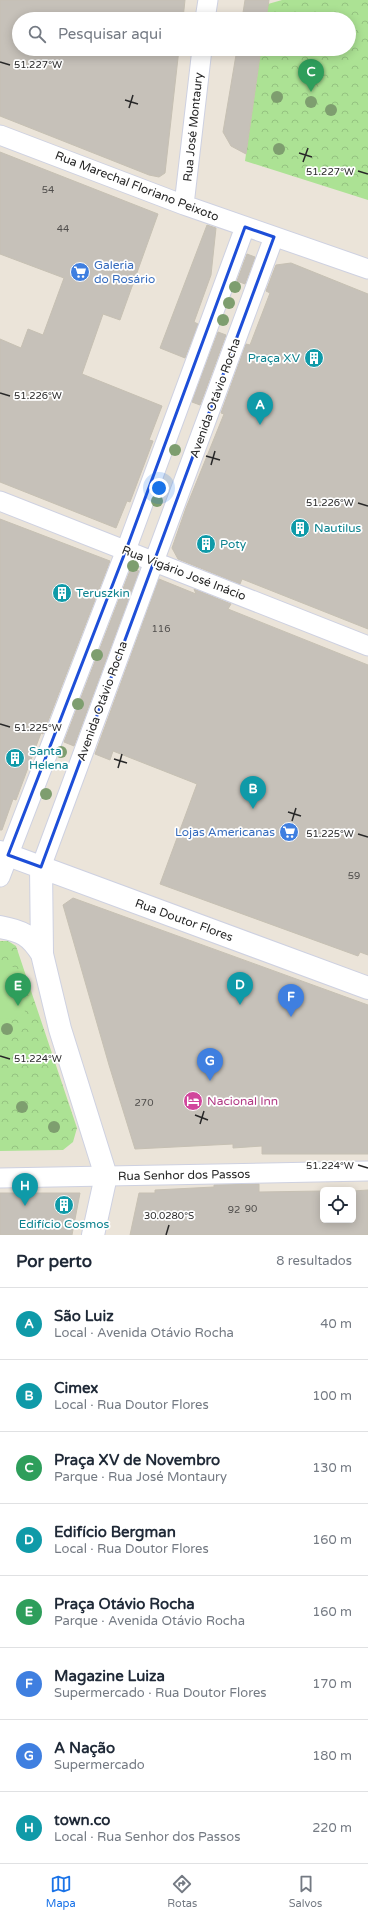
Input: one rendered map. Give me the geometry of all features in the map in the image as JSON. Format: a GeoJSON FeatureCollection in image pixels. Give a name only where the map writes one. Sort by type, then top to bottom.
{"type":"FeatureCollection","features":[{"type":"Feature","properties":{"kind":"main road","name":"Rua Doutor Flores"},"geometry":{"type":"LineString","coordinates":[[4,853],[368,988]]}},
{"type":"Feature","properties":{"kind":"main road","name":"Avenida Otávio Rocha"},"geometry":{"type":"LineString","coordinates":[[41,867],[42,954],[60,1030],[106,1176]]}},
{"type":"Feature","properties":{"kind":"main road"},"geometry":{"type":"LineString","coordinates":[[0,927],[21,931],[36,945],[42,954]]}},
{"type":"Feature","properties":{"kind":"main road"},"geometry":{"type":"LineString","coordinates":[[92,1235],[106,1176]]}},
{"type":"Feature","properties":{"kind":"street"},"geometry":{"type":"LineString","coordinates":[[206,12],[208,0]]}},
{"type":"Feature","properties":{"kind":"street","name":"Rua José Montaury"},"geometry":{"type":"LineString","coordinates":[[184,205],[201,56]]}},
{"type":"Feature","properties":{"kind":"street","name":"Rua Marechal Floriano Peixoto"},"geometry":{"type":"LineString","coordinates":[[0,135],[184,205],[368,269]]}},
{"type":"Feature","properties":{"kind":"street"},"geometry":{"type":"LineString","coordinates":[[0,877],[4,853],[126,550],[245,227]]}},
{"type":"Feature","properties":{"kind":"street","name":"Avenida Otávio Rocha"},"geometry":{"type":"LineString","coordinates":[[41,867],[274,237]]}},
{"type":"Feature","properties":{"kind":"street","name":"Rua Vigário José Inácio"},"geometry":{"type":"LineString","coordinates":[[0,501],[368,646]]}},
{"type":"Feature","properties":{"kind":"street","name":"Rua Senhor dos Passos"},"geometry":{"type":"LineString","coordinates":[[0,1178],[368,1171]]}},
{"type":"Feature","properties":{"kind":"highlighted area"},"geometry":{"type":"Polygon","coordinates":[[[245,227],[274,237],[41,867],[8,855],[126,550],[245,227]]]}},
{"type":"Feature","properties":{"kind":"green space"},"geometry":{"type":"Polygon","coordinates":[[[282,0],[368,0],[368,200],[245,161],[260,56],[356,56],[356,12],[267,12],[268,4],[282,0]]]}},
{"type":"Feature","properties":{"kind":"green space"},"geometry":{"type":"Polygon","coordinates":[[[0,941],[8,941],[16,946],[77,1128],[73,1142],[63,1150],[0,1151],[0,941]]]}},
{"type":"Feature","properties":{"kind":"green space"},"geometry":{"type":"Polygon","coordinates":[[[0,967],[16,967],[25,1012],[17,1017],[0,1018],[0,967]]]}},
{"type":"Feature","properties":{"kind":"building"},"geometry":{"type":"Polygon","coordinates":[[[0,0],[185,0],[184,12],[12,12],[12,56],[178,56],[165,173],[159,177],[149,175],[0,116],[0,0]]]}},
{"type":"Feature","properties":{"kind":"building"},"geometry":{"type":"Polygon","coordinates":[[[245,0],[269,0],[267,12],[243,12],[245,0]]]}},
{"type":"Feature","properties":{"kind":"building"},"geometry":{"type":"Polygon","coordinates":[[[236,56],[260,56],[246,154],[231,146],[223,132],[236,56]]]}},
{"type":"Feature","properties":{"kind":"building"},"geometry":{"type":"Polygon","coordinates":[[[0,152],[158,214],[120,320],[103,314],[82,374],[162,406],[149,440],[153,441],[130,502],[127,501],[116,528],[0,482],[0,339],[21,348],[28,329],[43,335],[64,278],[0,254],[0,152]]]}},
{"type":"Feature","properties":{"kind":"building"},"geometry":{"type":"Polygon","coordinates":[[[207,225],[216,228],[211,275],[194,322],[198,324],[185,358],[160,348],[207,225]]]}},
{"type":"Feature","properties":{"kind":"building"},"geometry":{"type":"Polygon","coordinates":[[[247,254],[255,257],[245,284],[237,281],[247,254]]]}},
{"type":"Feature","properties":{"kind":"building"},"geometry":{"type":"Polygon","coordinates":[[[291,263],[368,294],[368,629],[242,579],[240,584],[178,559],[172,548],[186,508],[224,414],[221,413],[246,344],[250,345],[270,293],[266,291],[276,265],[291,263]]]}},
{"type":"Feature","properties":{"kind":"building"},"geometry":{"type":"Polygon","coordinates":[[[218,332],[226,335],[200,405],[192,402],[218,332]]]}},
{"type":"Feature","properties":{"kind":"building"},"geometry":{"type":"Polygon","coordinates":[[[0,519],[110,561],[43,734],[41,733],[16,800],[13,799],[2,830],[0,830],[0,519]]]}},
{"type":"Feature","properties":{"kind":"building"},"geometry":{"type":"Polygon","coordinates":[[[131,568],[139,571],[74,746],[64,742],[131,568]]]}},
{"type":"Feature","properties":{"kind":"building"},"geometry":{"type":"Polygon","coordinates":[[[159,579],[196,594],[194,589],[231,604],[228,609],[368,665],[368,955],[360,952],[358,956],[160,884],[197,784],[113,751],[110,760],[95,754],[159,579]]]}},
{"type":"Feature","properties":{"kind":"building"},"geometry":{"type":"Polygon","coordinates":[[[73,898],[368,1005],[368,1154],[262,1154],[262,1146],[233,1148],[233,1144],[135,1149],[63,905],[73,898]]]}},
{"type":"Feature","properties":{"kind":"building"},"geometry":{"type":"Polygon","coordinates":[[[259,1184],[259,1192],[320,1191],[320,1223],[356,1223],[356,1191],[368,1190],[368,1235],[130,1235],[139,1193],[155,1193],[155,1190],[214,1187],[214,1185],[259,1184]]]}},
{"type":"Feature","properties":{"kind":"building"},"geometry":{"type":"Polygon","coordinates":[[[0,1193],[80,1193],[72,1235],[0,1235],[0,1193]]]}},
{"type":"Feature","properties":{"kind":"place","name":"Praça XV de Novembro"},"geometry":{"type":"Point","coordinates":[311,92]}},
{"type":"Feature","properties":{"kind":"place","name":"Galeria do Rosário"},"geometry":{"type":"Point","coordinates":[80,272]}},
{"type":"Feature","properties":{"kind":"place","name":"Praça XV"},"geometry":{"type":"Point","coordinates":[314,358]}},
{"type":"Feature","properties":{"kind":"place","name":"São Luiz"},"geometry":{"type":"Point","coordinates":[260,425]}},
{"type":"Feature","properties":{"kind":"place","name":"Nautilus"},"geometry":{"type":"Point","coordinates":[300,528]}},
{"type":"Feature","properties":{"kind":"place","name":"Poty"},"geometry":{"type":"Point","coordinates":[206,544]}},
{"type":"Feature","properties":{"kind":"place","name":"Teruszkin"},"geometry":{"type":"Point","coordinates":[62,593]}},
{"type":"Feature","properties":{"kind":"place","name":"Santa Helena"},"geometry":{"type":"Point","coordinates":[15,758]}},
{"type":"Feature","properties":{"kind":"place","name":"Cimex"},"geometry":{"type":"Point","coordinates":[253,809]}},
{"type":"Feature","properties":{"kind":"place","name":"Lojas Americanas"},"geometry":{"type":"Point","coordinates":[289,832]}},
{"type":"Feature","properties":{"kind":"place","name":"Edifício Bergman"},"geometry":{"type":"Point","coordinates":[240,1005]}},
{"type":"Feature","properties":{"kind":"place","name":"Praça Otávio Rocha"},"geometry":{"type":"Point","coordinates":[18,1006]}},
{"type":"Feature","properties":{"kind":"place","name":"Magazine Luiza"},"geometry":{"type":"Point","coordinates":[291,1017]}},
{"type":"Feature","properties":{"kind":"place","name":"A Nação"},"geometry":{"type":"Point","coordinates":[210,1081]}},
{"type":"Feature","properties":{"kind":"place","name":"Nacional Inn"},"geometry":{"type":"Point","coordinates":[193,1101]}},
{"type":"Feature","properties":{"kind":"place","name":"Edifício Cosmos"},"geometry":{"type":"Point","coordinates":[64,1205]}},
{"type":"Feature","properties":{"kind":"place","name":"town.co"},"geometry":{"type":"Point","coordinates":[25,1206]}}]}
